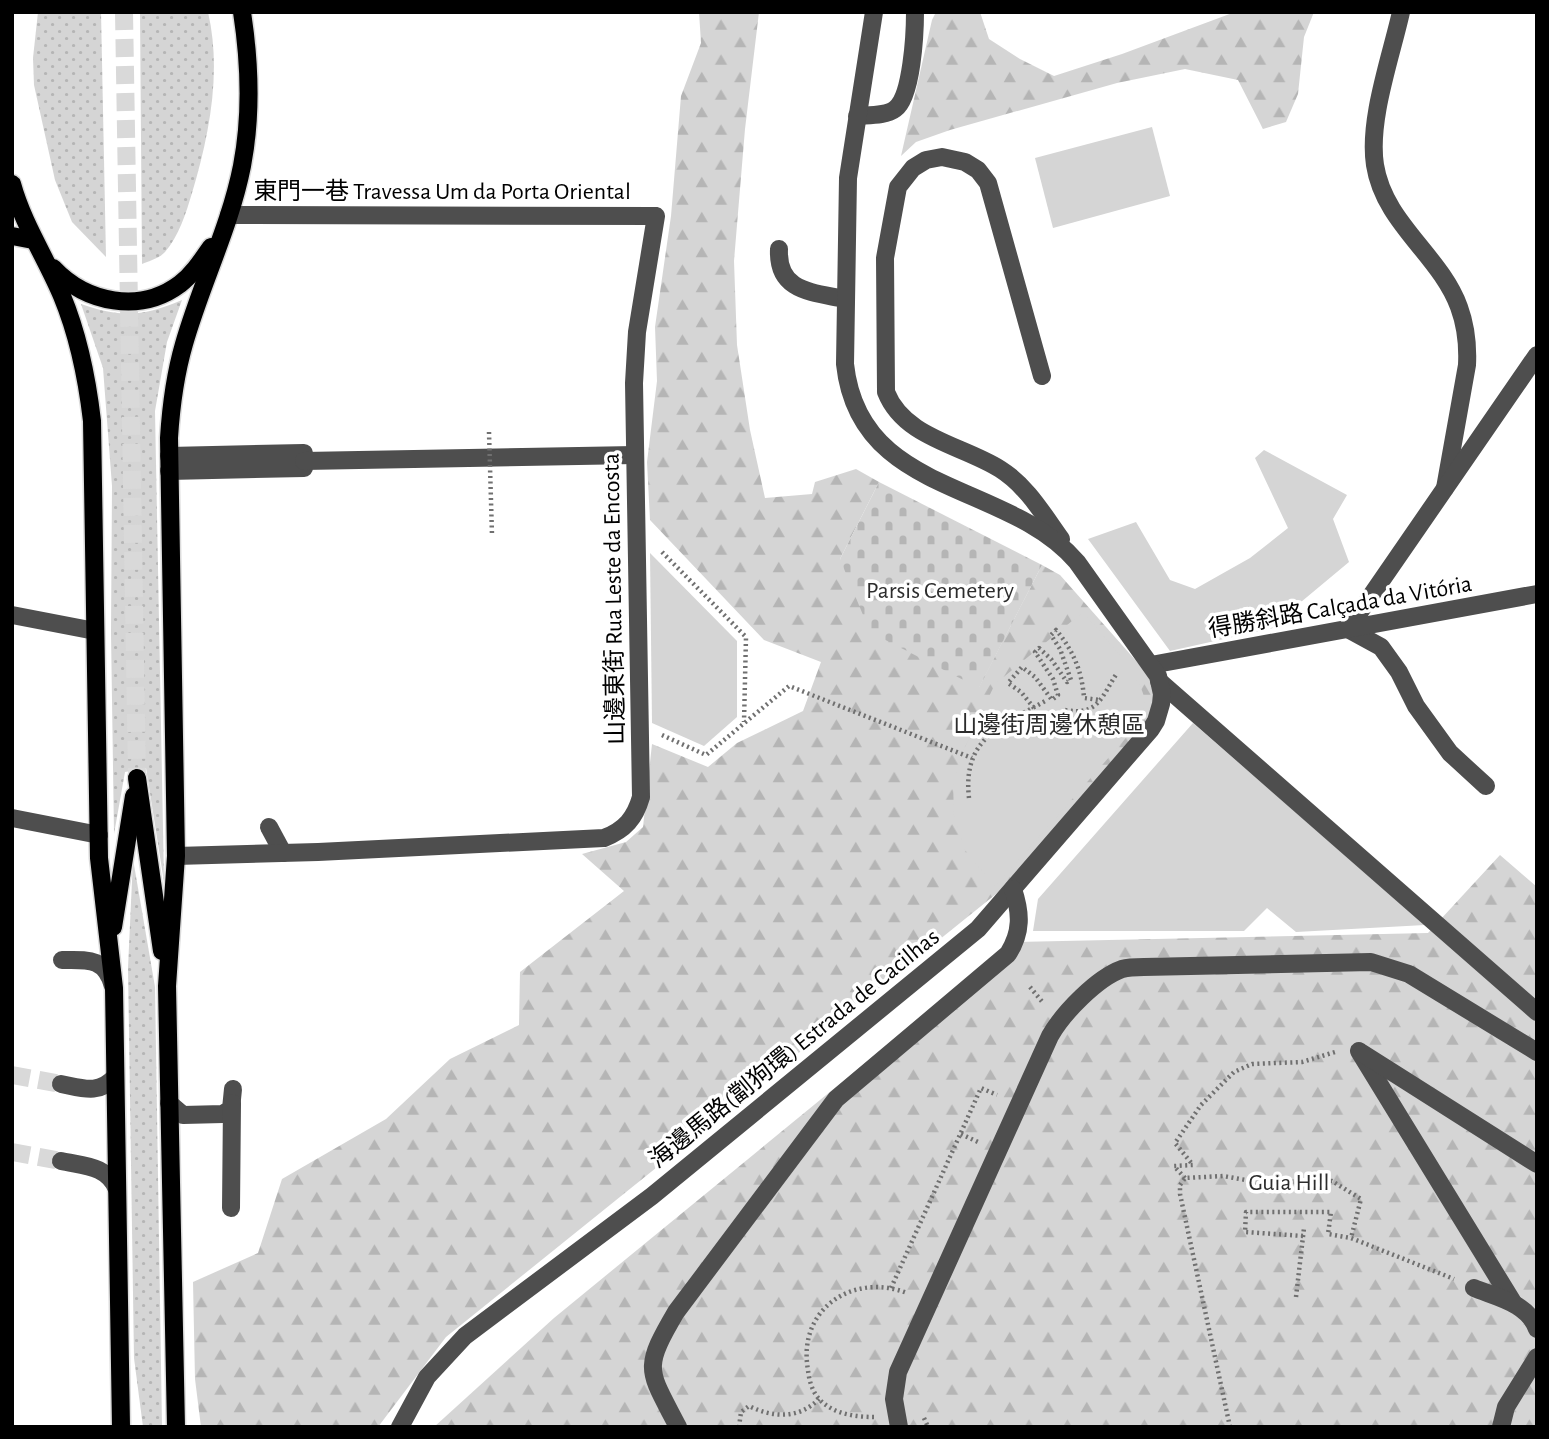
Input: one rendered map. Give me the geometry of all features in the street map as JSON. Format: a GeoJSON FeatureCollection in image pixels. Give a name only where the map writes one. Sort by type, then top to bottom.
{"type":"FeatureCollection","features":[{"type":"Feature","properties":{"kind":"main road"},"geometry":{"type":"LineString","coordinates":[[167,986],[176,856],[169,463],[171,408],[189,326],[242,168],[249,104],[249,72],[242,12]]}},
{"type":"Feature","properties":{"kind":"main road"},"geometry":{"type":"LineString","coordinates":[[12,184],[73,327],[88,389],[92,421],[99,858],[113,986],[121,1427]]}},
{"type":"Feature","properties":{"kind":"main road"},"geometry":{"type":"LineString","coordinates":[[12,236],[38,247],[63,278],[90,295],[120,302],[151,298],[179,284],[201,262],[226,222]]}},
{"type":"Feature","properties":{"kind":"main road"},"geometry":{"type":"LineString","coordinates":[[110,951],[137,778],[167,986],[173,1114],[176,1427]]}},
{"type":"Feature","properties":{"kind":"main road"},"geometry":{"type":"LineString","coordinates":[[120,1365],[131,1427]]}},
{"type":"Feature","properties":{"kind":"street"},"geometry":{"type":"LineString","coordinates":[[874,12],[848,178],[845,299],[848,384],[857,412],[873,437],[903,463],[1047,534],[1077,562]]}},
{"type":"Feature","properties":{"kind":"street"},"geometry":{"type":"LineString","coordinates":[[911,61],[915,12]]}},
{"type":"Feature","properties":{"kind":"street"},"geometry":{"type":"LineString","coordinates":[[857,116],[889,113],[901,104],[905,97],[914,46],[927,12]]}},
{"type":"Feature","properties":{"kind":"street"},"geometry":{"type":"LineString","coordinates":[[1401,12],[1375,127],[1375,167],[1389,205],[1450,287],[1465,325],[1467,365],[1445,488]]}},
{"type":"Feature","properties":{"kind":"street"},"geometry":{"type":"LineString","coordinates":[[1042,376],[988,183],[978,170],[958,159],[934,158],[919,164],[902,180],[895,196],[885,258],[885,383],[890,400],[900,415],[913,427],[1000,469],[1023,487],[1155,673],[1537,1012]]}},
{"type":"Feature","properties":{"kind":"street","name":"東門一巷 Travessa Um da Porta Oriental"},"geometry":{"type":"LineString","coordinates":[[226,222],[656,216]]}},
{"type":"Feature","properties":{"kind":"street","name":"山邊東街 Rua Leste da Encosta"},"geometry":{"type":"LineString","coordinates":[[283,853],[584,841],[617,834],[634,817],[641,797],[634,383],[637,332],[656,216]]}},
{"type":"Feature","properties":{"kind":"street"},"geometry":{"type":"LineString","coordinates":[[779,249],[781,270],[794,285],[802,290],[845,299]]}},
{"type":"Feature","properties":{"kind":"street"},"geometry":{"type":"LineString","coordinates":[[1486,786],[1450,753],[1416,706],[1399,672],[1381,647],[1348,629],[1537,355]]}},
{"type":"Feature","properties":{"kind":"street"},"geometry":{"type":"LineString","coordinates":[[169,463],[304,453],[304,461],[635,455]]}},
{"type":"Feature","properties":{"kind":"street","name":"得勝斜路 Calçada da Vitória"},"geometry":{"type":"LineString","coordinates":[[1155,673],[1348,629],[1537,594]]}},
{"type":"Feature","properties":{"kind":"street"},"geometry":{"type":"LineString","coordinates":[[12,615],[95,631]]}},
{"type":"Feature","properties":{"kind":"street","name":"海邊馬路(劏狗環) Estrada de Cacilhas"},"geometry":{"type":"LineString","coordinates":[[400,1427],[427,1377],[465,1336],[652,1196],[971,935],[1151,729],[1161,704],[1155,673]]}},
{"type":"Feature","properties":{"kind":"street"},"geometry":{"type":"LineString","coordinates":[[12,818],[99,835]]}},
{"type":"Feature","properties":{"kind":"street"},"geometry":{"type":"LineString","coordinates":[[176,856],[283,853],[270,827]]}},
{"type":"Feature","properties":{"kind":"street"},"geometry":{"type":"LineString","coordinates":[[678,1427],[655,1382],[652,1360],[657,1345],[676,1312],[836,1099],[1008,954],[1017,937],[1020,917],[1013,889]]}},
{"type":"Feature","properties":{"kind":"street"},"geometry":{"type":"LineString","coordinates":[[83,960],[100,951],[107,933]]}},
{"type":"Feature","properties":{"kind":"street"},"geometry":{"type":"LineString","coordinates":[[62,960],[98,963],[105,968],[113,986]]}},
{"type":"Feature","properties":{"kind":"street"},"geometry":{"type":"LineString","coordinates":[[897,1419],[896,1378],[1059,1021],[1106,976],[1124,968],[1371,962],[1409,974],[1537,1052]]}},
{"type":"Feature","properties":{"kind":"street"},"geometry":{"type":"LineString","coordinates":[[1359,1051],[1537,1164]]}},
{"type":"Feature","properties":{"kind":"street"},"geometry":{"type":"LineString","coordinates":[[1359,1051],[1514,1304]]}},
{"type":"Feature","properties":{"kind":"street"},"geometry":{"type":"LineString","coordinates":[[61,1084],[90,1090],[108,1084],[115,1077]]}},
{"type":"Feature","properties":{"kind":"street"},"geometry":{"type":"LineString","coordinates":[[173,1114],[229,1108],[231,1208]]}},
{"type":"Feature","properties":{"kind":"street"},"geometry":{"type":"LineString","coordinates":[[61,1161],[99,1169],[113,1180],[117,1189]]}},
{"type":"Feature","properties":{"kind":"street"},"geometry":{"type":"LineString","coordinates":[[1474,1288],[1526,1311],[1537,1329]]}},
{"type":"Feature","properties":{"kind":"street"},"geometry":{"type":"LineString","coordinates":[[1501,1427],[1506,1407],[1537,1357]]}},
{"type":"Feature","properties":{"kind":"path"},"geometry":{"type":"LineString","coordinates":[[489,432],[492,535]]}},
{"type":"Feature","properties":{"kind":"path"},"geometry":{"type":"LineString","coordinates":[[636,527],[746,637],[744,723]]}},
{"type":"Feature","properties":{"kind":"path"},"geometry":{"type":"LineString","coordinates":[[1034,708],[1021,692],[1008,683],[1022,667],[1035,677],[1052,700],[1058,695],[1049,672],[1035,652],[1040,648],[1067,682],[1071,680],[1060,649],[1051,635],[1056,629],[1075,656],[1084,698],[1099,700]]}},
{"type":"Feature","properties":{"kind":"path"},"geometry":{"type":"LineString","coordinates":[[1065,710],[1079,713],[1088,711],[1117,673]]}},
{"type":"Feature","properties":{"kind":"path"},"geometry":{"type":"LineString","coordinates":[[640,725],[706,755],[789,686],[972,758]]}},
{"type":"Feature","properties":{"kind":"path"},"geometry":{"type":"LineString","coordinates":[[969,798],[972,758],[989,733],[1047,700]]}},
{"type":"Feature","properties":{"kind":"path"},"geometry":{"type":"LineString","coordinates":[[1185,1178],[1174,1166],[1193,1165],[1175,1143],[1201,1105],[1234,1072],[1252,1064],[1302,1062],[1340,1050],[1359,1051]]}},
{"type":"Feature","properties":{"kind":"path"},"geometry":{"type":"LineString","coordinates":[[891,1288],[981,1088]]}},
{"type":"Feature","properties":{"kind":"path"},"geometry":{"type":"LineString","coordinates":[[1185,1178],[1223,1176],[1257,1182],[1332,1181],[1361,1199],[1351,1238]]}},
{"type":"Feature","properties":{"kind":"path"},"geometry":{"type":"LineString","coordinates":[[1185,1178],[1180,1185],[1180,1194],[1230,1427]]}},
{"type":"Feature","properties":{"kind":"path"},"geometry":{"type":"LineString","coordinates":[[1303,1236],[1245,1232],[1246,1212],[1331,1212],[1328,1234],[1351,1238],[1474,1288]]}},
{"type":"Feature","properties":{"kind":"path"},"geometry":{"type":"LineString","coordinates":[[1296,1297],[1304,1228]]}},
{"type":"Feature","properties":{"kind":"path"},"geometry":{"type":"LineString","coordinates":[[897,1419],[855,1416],[836,1410],[819,1399],[810,1380],[807,1353],[809,1340],[820,1314],[833,1300],[850,1290],[891,1288],[930,1301]]}},
{"type":"Feature","properties":{"kind":"path"},"geometry":{"type":"LineString","coordinates":[[739,1427],[741,1412],[749,1406],[769,1413],[792,1414],[802,1412],[819,1399]]}},
{"type":"Feature","properties":{"kind":"green space"},"geometry":{"type":"Polygon","coordinates":[[[38,12],[101,12],[106,257],[72,222],[55,180],[34,85],[33,58],[38,12]]]}},
{"type":"Feature","properties":{"kind":"green space"},"geometry":{"type":"Polygon","coordinates":[[[140,12],[208,12],[214,58],[208,127],[185,216],[165,252],[142,264],[140,12]]]}},
{"type":"Feature","properties":{"kind":"green space"},"geometry":{"type":"Polygon","coordinates":[[[699,12],[759,12],[745,129],[734,261],[737,345],[750,430],[765,498],[812,494],[815,482],[856,469],[879,482],[840,559],[979,687],[1042,565],[1060,575],[1153,680],[1155,705],[1146,725],[1001,890],[446,1337],[378,1427],[201,1427],[195,1379],[193,1282],[258,1253],[282,1179],[386,1119],[450,1059],[519,1025],[520,972],[624,891],[582,854],[626,842],[643,827],[652,744],[708,767],[737,743],[803,711],[821,662],[764,640],[650,520],[647,462],[657,381],[655,327],[671,216],[681,96],[701,43],[699,12]]]}},
{"type":"Feature","properties":{"kind":"green space"},"geometry":{"type":"Polygon","coordinates":[[[936,12],[980,12],[989,39],[1054,76],[1235,12],[1314,12],[1304,37],[1298,94],[1286,122],[1263,129],[1238,80],[1185,69],[1117,83],[950,130],[916,142],[901,156],[936,12]]]}},
{"type":"Feature","properties":{"kind":"green space"},"geometry":{"type":"Polygon","coordinates":[[[1152,127],[1170,196],[1053,228],[1035,158],[1152,127]]]}},
{"type":"Feature","properties":{"kind":"green space"},"geometry":{"type":"Polygon","coordinates":[[[182,300],[167,342],[155,411],[164,882],[146,768],[125,772],[114,834],[112,486],[103,368],[81,304],[108,312],[132,314],[155,310],[182,300]]]}},
{"type":"Feature","properties":{"kind":"green space"},"geometry":{"type":"Polygon","coordinates":[[[1264,450],[1347,495],[1333,519],[1349,562],[1295,607],[1282,626],[1170,651],[1088,539],[1136,522],[1170,580],[1195,589],[1250,558],[1288,528],[1255,458],[1264,450]]]}},
{"type":"Feature","properties":{"kind":"green space","name":"Parsis Cemetery"},"geometry":{"type":"Polygon","coordinates":[[[879,482],[1042,565],[979,688],[870,632],[840,559],[879,482]]]}},
{"type":"Feature","properties":{"kind":"green space"},"geometry":{"type":"Polygon","coordinates":[[[650,553],[737,641],[737,717],[704,746],[652,723],[650,553]]]}},
{"type":"Feature","properties":{"kind":"green space","name":"山邊街周邊休憩區"},"geometry":{"type":"Polygon","coordinates":[[[1083,612],[1135,677],[1144,697],[1142,714],[1139,723],[995,887],[965,850],[954,816],[953,783],[964,749],[995,684],[1083,612]]]}},
{"type":"Feature","properties":{"kind":"green space"},"geometry":{"type":"Polygon","coordinates":[[[1193,723],[1425,925],[1296,932],[1267,908],[1244,931],[1033,931],[1038,899],[1193,723]]]}},
{"type":"Feature","properties":{"kind":"green space","name":"Guia Hill"},"geometry":{"type":"Polygon","coordinates":[[[1500,855],[1537,887],[1537,1427],[434,1427],[554,1318],[1013,942],[1428,933],[1500,855]]]}},
{"type":"Feature","properties":{"kind":"green space"},"geometry":{"type":"Polygon","coordinates":[[[133,859],[155,987],[162,1427],[143,1427],[134,1358],[128,968],[133,859]]]}},
{"type":"Feature","properties":{"kind":"tunnel"},"geometry":{"type":"LineString","coordinates":[[124,12],[137,778]]}},
{"type":"Feature","properties":{"kind":"tunnel"},"geometry":{"type":"LineString","coordinates":[[12,1075],[61,1084]]}},
{"type":"Feature","properties":{"kind":"tunnel"},"geometry":{"type":"LineString","coordinates":[[12,1152],[61,1161]]}}]}
